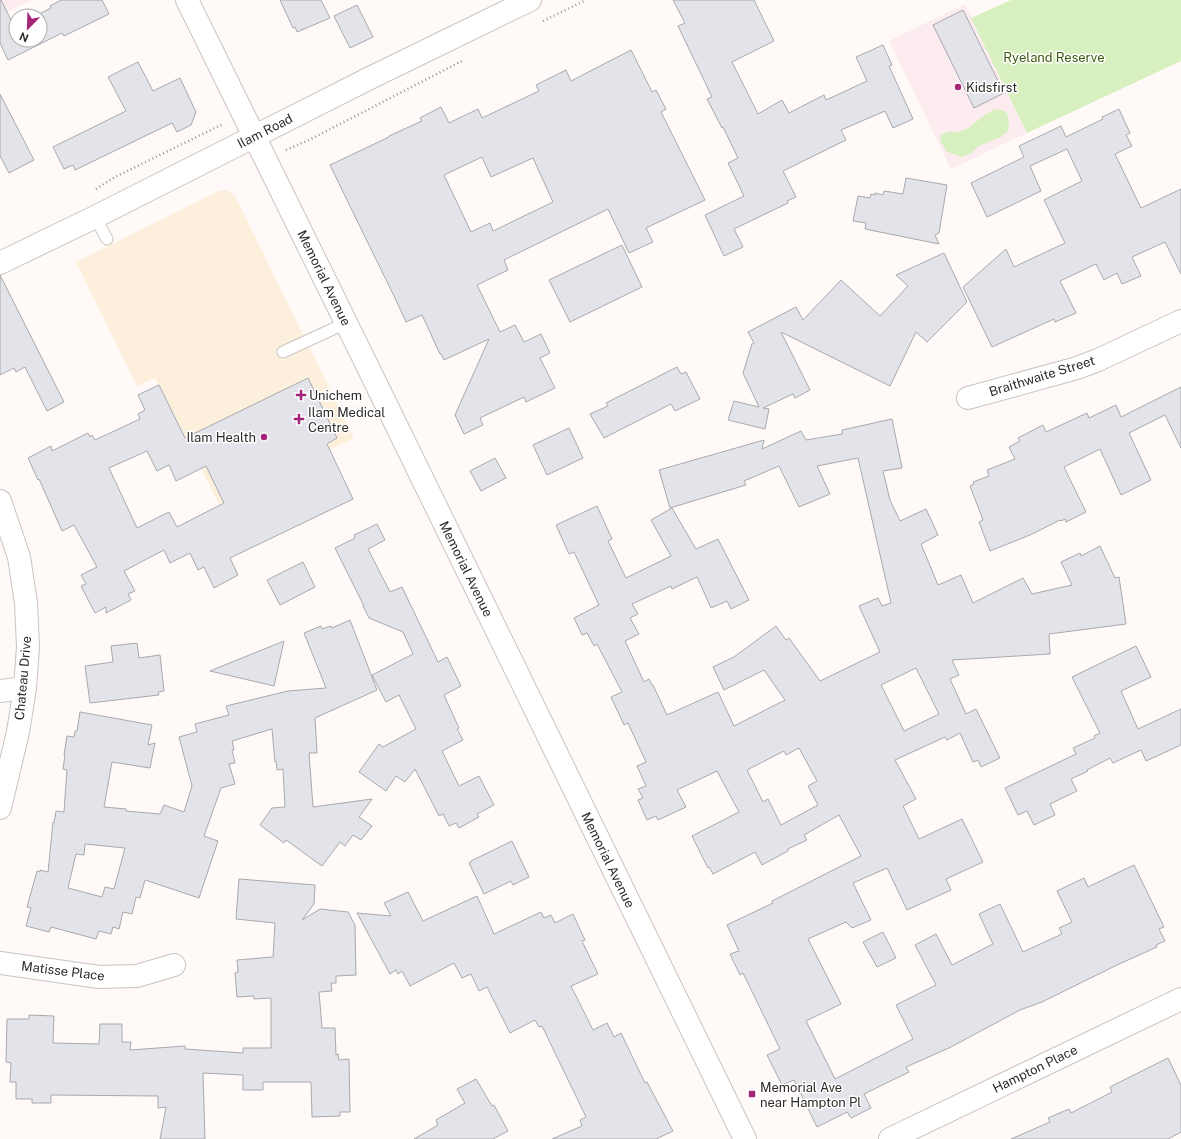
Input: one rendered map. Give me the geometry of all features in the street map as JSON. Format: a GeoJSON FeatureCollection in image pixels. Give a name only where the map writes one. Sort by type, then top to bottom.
{"type":"FeatureCollection","features":[{"type":"Feature","properties":{"kind":"street","name":"Memorial Avenue"},"geometry":{"type":"LineString","coordinates":[[187,0],[745,1139]]}},
{"type":"Feature","properties":{"kind":"street","name":"Ilam Road"},"geometry":{"type":"LineString","coordinates":[[0,263],[370,78],[530,0]]}},
{"type":"Feature","properties":{"kind":"street","name":"Braithwaite Street"},"geometry":{"type":"LineString","coordinates":[[968,398],[1077,368],[1098,360],[1181,321]]}},
{"type":"Feature","properties":{"kind":"street","name":"Chateau Drive"},"geometry":{"type":"LineString","coordinates":[[0,501],[19,557],[26,603],[28,647],[25,688],[18,732],[0,808]]}},
{"type":"Feature","properties":{"kind":"street"},"geometry":{"type":"LineString","coordinates":[[0,691],[25,688]]}},
{"type":"Feature","properties":{"kind":"street","name":"Matisse Place"},"geometry":{"type":"LineString","coordinates":[[0,963],[99,977],[137,976],[174,965]]}},
{"type":"Feature","properties":{"kind":"street","name":"Hampton Place"},"geometry":{"type":"LineString","coordinates":[[890,1139],[1181,999]]}},
{"type":"Feature","properties":{"kind":"lane"},"geometry":{"type":"LineString","coordinates":[[95,216],[107,239]]}},
{"type":"Feature","properties":{"kind":"lane"},"geometry":{"type":"LineString","coordinates":[[283,352],[346,323]]}},
{"type":"Feature","properties":{"kind":"shaded area"},"geometry":{"type":"Polygon","coordinates":[[[0,0],[32,0],[15,8],[8,8],[8,11],[0,15],[0,0]]]}},
{"type":"Feature","properties":{"kind":"shaded area","name":"Kidsfirst"},"geometry":{"type":"Polygon","coordinates":[[[965,4],[1027,133],[951,169],[889,41],[965,4]]]}},
{"type":"Feature","properties":{"kind":"shaded area"},"geometry":{"type":"Polygon","coordinates":[[[227,190],[235,196],[354,438],[219,504],[155,378],[137,386],[76,262],[219,191],[227,190]]]}},
{"type":"Feature","properties":{"kind":"green space","name":"Ryeland Reserve"},"geometry":{"type":"Polygon","coordinates":[[[1011,0],[1181,0],[1181,61],[1027,133],[971,18],[1011,0]]]}},
{"type":"Feature","properties":{"kind":"green space"},"geometry":{"type":"Polygon","coordinates":[[[996,109],[1006,112],[1009,121],[1008,131],[999,138],[983,144],[970,154],[962,157],[947,152],[940,141],[941,135],[948,132],[957,132],[967,129],[986,114],[996,109]]]}},
{"type":"Feature","properties":{"kind":"building"},"geometry":{"type":"Polygon","coordinates":[[[1,0],[8,14],[8,48],[32,48],[8,60],[0,43],[1,0]]]}},
{"type":"Feature","properties":{"kind":"building"},"geometry":{"type":"Polygon","coordinates":[[[61,0],[102,0],[109,14],[64,36],[62,33],[48,40],[48,10],[51,8],[50,6],[61,0]]]}},
{"type":"Feature","properties":{"kind":"building"},"geometry":{"type":"Polygon","coordinates":[[[280,0],[321,0],[330,18],[297,32],[295,27],[293,28],[280,0]]]}},
{"type":"Feature","properties":{"kind":"building"},"geometry":{"type":"Polygon","coordinates":[[[673,0],[754,0],[774,41],[732,62],[758,114],[782,100],[789,113],[824,95],[826,100],[867,81],[856,57],[883,45],[892,65],[889,66],[913,119],[893,128],[885,111],[841,130],[846,140],[783,171],[796,197],[787,201],[788,203],[734,229],[743,247],[724,256],[705,215],[744,196],[728,163],[738,158],[707,99],[712,97],[678,26],[685,23],[673,0]]]}},
{"type":"Feature","properties":{"kind":"building"},"geometry":{"type":"Polygon","coordinates":[[[357,5],[373,37],[350,48],[334,16],[357,5]]]}},
{"type":"Feature","properties":{"kind":"building"},"geometry":{"type":"Polygon","coordinates":[[[963,10],[1004,93],[974,108],[933,25],[963,10]]]}},
{"type":"Feature","properties":{"kind":"building"},"geometry":{"type":"Polygon","coordinates":[[[631,50],[652,92],[656,90],[666,109],[661,112],[705,200],[646,228],[653,242],[629,253],[608,209],[504,260],[508,270],[477,285],[500,332],[515,325],[524,342],[541,334],[550,353],[540,358],[555,388],[526,402],[524,397],[480,418],[483,425],[464,434],[455,415],[489,339],[444,360],[422,315],[406,322],[330,165],[422,121],[420,118],[441,107],[449,123],[478,109],[482,118],[539,91],[536,85],[566,70],[571,81],[631,50]],[[482,157],[444,175],[471,232],[490,223],[493,231],[553,202],[533,158],[491,177],[482,157]]]}},
{"type":"Feature","properties":{"kind":"building"},"geometry":{"type":"Polygon","coordinates":[[[138,62],[153,91],[180,78],[196,112],[191,125],[177,132],[172,123],[75,170],[73,165],[64,169],[53,147],[126,111],[108,77],[138,62]]]}},
{"type":"Feature","properties":{"kind":"building"},"geometry":{"type":"Polygon","coordinates":[[[0,94],[34,160],[9,173],[0,156],[0,94]]]}},
{"type":"Feature","properties":{"kind":"building"},"geometry":{"type":"Polygon","coordinates":[[[1119,109],[1130,133],[1126,135],[1132,146],[1115,154],[1141,208],[1181,189],[1181,274],[1165,242],[1132,257],[1141,276],[1122,284],[1117,273],[1104,280],[1096,264],[1060,281],[1076,313],[1055,322],[1054,319],[992,347],[963,287],[1006,249],[1014,267],[1065,243],[1044,200],[1082,181],[1067,149],[1030,166],[1041,191],[987,217],[971,183],[1024,157],[1019,146],[1061,126],[1066,137],[1103,119],[1102,117],[1119,109]]]}},
{"type":"Feature","properties":{"kind":"building"},"geometry":{"type":"Polygon","coordinates":[[[906,178],[947,185],[939,233],[935,235],[939,244],[865,229],[866,223],[853,221],[858,196],[870,198],[871,194],[875,195],[875,193],[883,195],[884,191],[903,194],[906,178]]]}},
{"type":"Feature","properties":{"kind":"building"},"geometry":{"type":"Polygon","coordinates":[[[622,245],[642,287],[570,322],[549,280],[622,245]]]}},
{"type":"Feature","properties":{"kind":"building"},"geometry":{"type":"Polygon","coordinates":[[[944,253],[967,302],[927,342],[916,332],[890,386],[781,332],[810,390],[795,398],[793,394],[763,408],[769,409],[765,429],[728,420],[734,401],[759,407],[743,373],[752,344],[754,343],[748,332],[796,307],[803,320],[841,280],[880,316],[908,286],[896,275],[944,253]]]}},
{"type":"Feature","properties":{"kind":"building"},"geometry":{"type":"Polygon","coordinates":[[[0,275],[64,402],[47,411],[25,367],[16,372],[14,368],[0,375],[0,275]]]}},
{"type":"Feature","properties":{"kind":"building"},"geometry":{"type":"Polygon","coordinates":[[[677,367],[681,374],[686,372],[700,399],[675,411],[671,404],[604,438],[590,414],[608,406],[606,403],[677,367]]]}},
{"type":"Feature","properties":{"kind":"building"},"geometry":{"type":"Polygon","coordinates":[[[308,378],[337,438],[327,444],[353,499],[230,558],[238,575],[214,588],[204,567],[198,570],[190,553],[170,563],[164,550],[124,571],[135,591],[128,594],[131,600],[106,613],[106,607],[95,613],[81,586],[86,584],[81,575],[97,567],[74,525],[62,531],[28,458],[51,446],[52,451],[88,433],[90,437],[92,435],[95,440],[140,419],[138,414],[145,410],[138,395],[159,385],[185,438],[308,378]],[[147,451],[109,468],[137,528],[169,512],[177,527],[224,503],[206,466],[176,481],[169,465],[157,471],[147,451]]]}},
{"type":"Feature","properties":{"kind":"building"},"geometry":{"type":"Polygon","coordinates":[[[1181,387],[1181,448],[1165,415],[1129,433],[1151,480],[1121,495],[1100,449],[1064,467],[1086,512],[1066,522],[1065,519],[1060,520],[1030,535],[990,551],[979,522],[983,520],[970,486],[974,484],[973,482],[989,476],[987,470],[1015,459],[1009,447],[1020,441],[1018,438],[1043,425],[1046,432],[1087,413],[1089,418],[1116,405],[1121,417],[1181,387]]]}},
{"type":"Feature","properties":{"kind":"building"},"geometry":{"type":"Polygon","coordinates":[[[892,419],[902,468],[883,471],[890,500],[900,521],[926,509],[938,535],[921,544],[938,585],[961,575],[973,603],[1023,578],[1032,594],[1072,585],[1061,562],[1080,553],[1081,556],[1100,546],[1115,578],[1119,577],[1126,624],[1049,634],[1050,654],[952,660],[959,675],[950,679],[966,714],[976,709],[1000,758],[981,767],[978,760],[973,762],[960,733],[947,740],[945,737],[895,760],[916,799],[903,806],[919,839],[962,819],[983,862],[946,879],[951,890],[907,910],[887,868],[853,883],[871,920],[852,928],[846,922],[808,939],[841,1004],[806,1021],[835,1079],[913,1039],[896,1005],[936,985],[915,945],[936,934],[952,965],[993,944],[979,914],[1000,904],[1023,952],[1062,934],[1059,928],[1072,922],[1057,891],[1084,878],[1088,887],[1134,865],[1164,927],[1159,929],[1165,941],[1156,945],[1157,947],[1042,1002],[1020,1010],[951,1047],[906,1067],[909,1072],[864,1094],[871,1108],[851,1118],[847,1112],[817,1127],[794,1080],[782,1085],[767,1055],[780,1049],[743,973],[740,975],[730,954],[739,951],[727,925],[773,903],[772,901],[861,856],[839,815],[804,835],[807,840],[788,849],[788,851],[762,865],[755,852],[713,874],[709,867],[708,868],[692,836],[739,812],[717,771],[677,790],[686,807],[658,820],[656,816],[647,820],[638,800],[643,798],[638,789],[646,786],[637,766],[646,762],[628,723],[624,725],[611,697],[622,692],[597,644],[594,646],[587,633],[582,635],[574,618],[599,605],[574,552],[569,554],[556,525],[597,506],[612,539],[608,541],[626,578],[671,556],[651,520],[672,508],[696,549],[718,539],[749,600],[731,609],[727,601],[711,608],[697,577],[672,589],[671,586],[632,604],[638,614],[630,618],[639,634],[625,641],[644,682],[649,679],[667,715],[718,692],[734,726],[785,700],[764,670],[724,690],[713,667],[734,657],[776,626],[786,640],[789,638],[820,681],[880,652],[859,606],[878,598],[882,606],[891,603],[858,458],[817,466],[830,494],[799,507],[779,466],[744,481],[746,485],[670,508],[659,470],[764,440],[762,449],[801,431],[806,440],[842,434],[842,430],[892,419]],[[916,668],[881,685],[904,731],[939,714],[916,668]],[[799,748],[786,755],[784,751],[747,770],[763,802],[768,799],[781,825],[818,805],[808,786],[817,781],[799,748]]]}},
{"type":"Feature","properties":{"kind":"building"},"geometry":{"type":"Polygon","coordinates":[[[569,428],[583,458],[547,475],[533,445],[569,428]]]}},
{"type":"Feature","properties":{"kind":"building"},"geometry":{"type":"Polygon","coordinates":[[[495,458],[506,478],[481,491],[470,471],[495,458]]]}},
{"type":"Feature","properties":{"kind":"building"},"geometry":{"type":"Polygon","coordinates":[[[377,524],[385,540],[368,549],[390,592],[402,587],[438,662],[447,657],[461,686],[444,695],[459,728],[457,729],[463,740],[442,751],[459,786],[479,776],[494,805],[477,814],[479,817],[459,828],[456,823],[449,826],[443,814],[439,816],[415,769],[405,782],[396,776],[386,791],[359,772],[379,744],[383,747],[416,729],[399,695],[386,702],[372,675],[413,654],[403,632],[369,618],[335,548],[355,538],[354,535],[377,524]]]}},
{"type":"Feature","properties":{"kind":"building"},"geometry":{"type":"Polygon","coordinates":[[[303,562],[315,587],[280,605],[267,580],[303,562]]]}},
{"type":"Feature","properties":{"kind":"building"},"geometry":{"type":"Polygon","coordinates":[[[350,620],[377,690],[315,718],[317,753],[309,753],[313,807],[372,799],[359,817],[372,826],[361,840],[353,835],[345,846],[340,842],[322,866],[286,840],[284,843],[260,825],[272,808],[285,807],[283,769],[277,770],[272,729],[232,741],[234,750],[232,750],[235,763],[229,764],[235,784],[221,788],[204,836],[218,841],[199,898],[145,880],[140,898],[136,897],[132,914],[123,912],[119,929],[113,927],[111,934],[99,931],[96,939],[51,927],[49,932],[26,926],[31,908],[27,907],[37,871],[40,872],[40,870],[48,872],[53,822],[54,823],[56,811],[64,812],[67,770],[63,769],[67,736],[74,737],[75,731],[77,731],[80,712],[152,725],[148,745],[155,743],[150,768],[112,762],[104,807],[126,809],[126,811],[160,814],[164,805],[184,812],[192,786],[179,737],[197,732],[195,724],[229,715],[226,706],[288,691],[326,688],[304,633],[321,626],[322,629],[331,626],[332,628],[350,620]],[[85,844],[84,855],[76,854],[68,888],[102,897],[105,887],[114,889],[125,848],[85,844]]]}},
{"type":"Feature","properties":{"kind":"building"},"geometry":{"type":"Polygon","coordinates":[[[284,641],[274,686],[210,671],[284,641]]]}},
{"type":"Feature","properties":{"kind":"building"},"geometry":{"type":"Polygon","coordinates":[[[137,643],[139,658],[160,655],[164,691],[158,692],[159,695],[90,703],[85,666],[113,662],[111,646],[137,643]]]}},
{"type":"Feature","properties":{"kind":"building"},"geometry":{"type":"Polygon","coordinates":[[[1136,646],[1151,677],[1121,691],[1138,729],[1181,709],[1181,745],[1146,761],[1141,750],[1113,763],[1110,758],[1071,779],[1077,791],[1050,804],[1055,815],[1034,825],[1027,811],[1018,815],[1005,788],[1076,754],[1073,748],[1095,738],[1094,736],[1100,733],[1072,677],[1136,646]]]}},
{"type":"Feature","properties":{"kind":"building"},"geometry":{"type":"Polygon","coordinates":[[[512,841],[529,877],[513,885],[511,881],[484,894],[469,863],[512,841]]]}},
{"type":"Feature","properties":{"kind":"building"},"geometry":{"type":"Polygon","coordinates":[[[239,879],[315,885],[314,904],[302,920],[320,909],[348,912],[355,925],[356,975],[336,976],[336,983],[331,983],[332,991],[319,992],[322,1028],[335,1028],[336,1055],[338,1054],[339,1060],[349,1059],[350,1112],[340,1112],[340,1116],[312,1117],[311,1082],[263,1082],[263,1090],[243,1090],[243,1075],[203,1073],[205,1139],[160,1139],[166,1107],[158,1108],[158,1096],[51,1095],[51,1103],[32,1103],[32,1099],[16,1099],[16,1082],[10,1082],[11,1063],[6,1062],[7,1019],[29,1019],[29,1015],[54,1016],[53,1043],[99,1044],[100,1024],[122,1024],[122,1042],[131,1042],[130,1050],[185,1046],[185,1049],[243,1053],[243,1048],[271,1048],[271,998],[254,999],[254,996],[237,997],[235,973],[238,972],[237,960],[273,957],[275,923],[236,919],[239,879]]]}},
{"type":"Feature","properties":{"kind":"building"},"geometry":{"type":"Polygon","coordinates":[[[408,892],[423,921],[477,896],[494,934],[541,912],[544,918],[551,915],[555,923],[573,914],[585,940],[582,941],[598,974],[571,986],[593,1030],[607,1023],[614,1037],[621,1033],[645,1083],[647,1082],[673,1131],[656,1139],[552,1139],[582,1126],[580,1120],[586,1117],[542,1026],[539,1027],[535,1020],[510,1033],[487,987],[479,991],[471,974],[462,978],[454,963],[410,986],[402,971],[398,974],[396,970],[390,974],[357,913],[391,916],[384,903],[408,892]]]}},
{"type":"Feature","properties":{"kind":"building"},"geometry":{"type":"Polygon","coordinates":[[[883,932],[896,958],[877,967],[863,942],[883,932]]]}},
{"type":"Feature","properties":{"kind":"building"},"geometry":{"type":"Polygon","coordinates":[[[1168,1058],[1181,1085],[1181,1132],[1168,1139],[1011,1139],[1050,1122],[1048,1118],[1069,1109],[1071,1113],[1112,1092],[1110,1087],[1168,1058]]]}},
{"type":"Feature","properties":{"kind":"building"},"geometry":{"type":"Polygon","coordinates":[[[476,1079],[492,1106],[494,1105],[508,1131],[493,1139],[414,1139],[438,1125],[436,1120],[465,1103],[457,1089],[476,1079]]]}},
{"type":"Feature","properties":{"kind":"place","name":"Kidsfirst"},"geometry":{"type":"Point","coordinates":[958,87]}},
{"type":"Feature","properties":{"kind":"place","name":"Unichem"},"geometry":{"type":"Point","coordinates":[301,395]}},
{"type":"Feature","properties":{"kind":"place","name":"Ilam Medical Centre"},"geometry":{"type":"Point","coordinates":[299,419]}},
{"type":"Feature","properties":{"kind":"place","name":"Ilam Health"},"geometry":{"type":"Point","coordinates":[264,437]}},
{"type":"Feature","properties":{"kind":"place","name":"Memorial Ave near Hampton Pl"},"geometry":{"type":"Point","coordinates":[752,1094]}}]}
